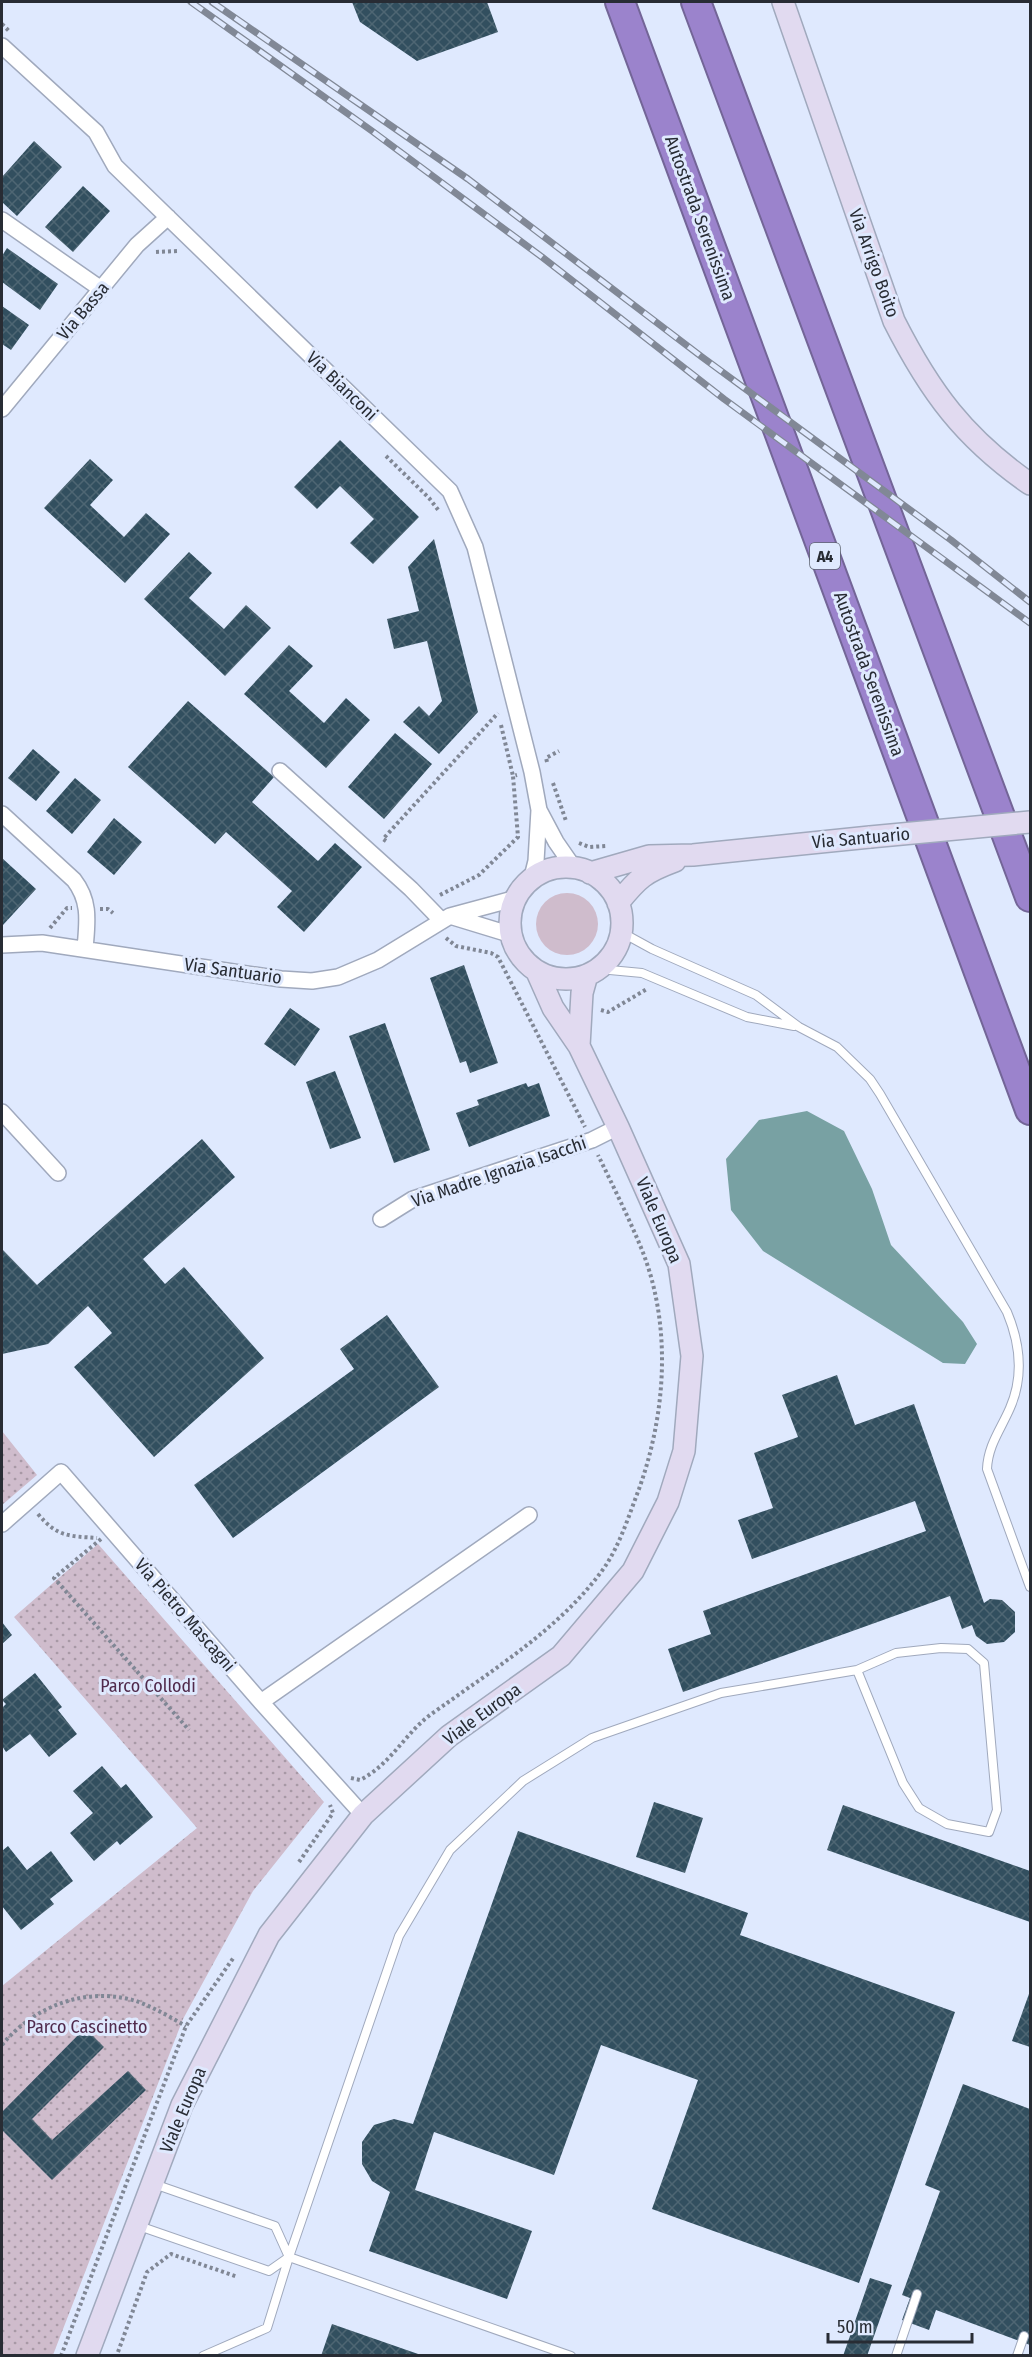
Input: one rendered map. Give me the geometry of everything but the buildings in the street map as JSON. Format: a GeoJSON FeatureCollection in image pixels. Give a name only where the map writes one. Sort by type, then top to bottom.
{"type":"FeatureCollection","features":[{"type":"Feature","properties":{"kind":"highway","name":"Autostrada Serenissima"},"geometry":{"type":"LineString","coordinates":[[620,2],[1030,1110]]}},
{"type":"Feature","properties":{"kind":"highway"},"geometry":{"type":"LineString","coordinates":[[696,2],[1030,897]]}},
{"type":"Feature","properties":{"kind":"street","name":"Via Arrigo Boito"},"geometry":{"type":"LineString","coordinates":[[783,2],[894,321],[914,360],[940,401],[979,444],[1030,484]]}},
{"type":"Feature","properties":{"kind":"street","name":"Via Bianconi"},"geometry":{"type":"LineString","coordinates":[[2,46],[96,132],[115,166],[450,491],[475,548],[532,771],[539,810],[536,861],[531,880]]}},
{"type":"Feature","properties":{"kind":"street","name":"Via Bassa"},"geometry":{"type":"LineString","coordinates":[[2,409],[138,245],[168,217]]}},
{"type":"Feature","properties":{"kind":"street"},"geometry":{"type":"LineString","coordinates":[[2,219],[101,289]]}},
{"type":"Feature","properties":{"kind":"street"},"geometry":{"type":"LineString","coordinates":[[280,771],[428,906],[446,919],[512,935]]}},
{"type":"Feature","properties":{"kind":"street","name":"Via Bianconi"},"geometry":{"type":"LineString","coordinates":[[539,810],[556,842],[582,870]]}},
{"type":"Feature","properties":{"kind":"street"},"geometry":{"type":"LineString","coordinates":[[2,814],[82,890],[87,908],[85,949]]}},
{"type":"Feature","properties":{"kind":"street","name":"Via Santuario"},"geometry":{"type":"LineString","coordinates":[[531,880],[551,870],[582,870],[650,856],[693,855],[1030,822]]}},
{"type":"Feature","properties":{"kind":"street","name":"Via Santuario"},"geometry":{"type":"LineString","coordinates":[[618,903],[636,881],[651,870],[693,855]]}},
{"type":"Feature","properties":{"kind":"street"},"geometry":{"type":"LineString","coordinates":[[531,880],[517,898],[511,916],[512,935],[517,949],[537,972],[570,979],[593,972],[610,959],[621,932],[622,917],[611,890],[602,880],[582,870]]}},
{"type":"Feature","properties":{"kind":"street","name":"Via Santuario"},"geometry":{"type":"LineString","coordinates":[[2,945],[35,943],[281,979],[312,981],[338,977],[378,960],[446,919],[517,898]]}},
{"type":"Feature","properties":{"kind":"street","name":"Viale Europa"},"geometry":{"type":"LineString","coordinates":[[87,2355],[182,2105],[269,1935],[363,1815],[449,1736],[561,1656],[633,1571],[668,1502],[684,1451],[692,1356],[679,1264],[579,1046],[553,1008],[537,972]]}},
{"type":"Feature","properties":{"kind":"street","name":"Viale Europa"},"geometry":{"type":"LineString","coordinates":[[579,1046],[582,993],[593,972]]}},
{"type":"Feature","properties":{"kind":"street"},"geometry":{"type":"LineString","coordinates":[[2,1112],[57,1173]]}},
{"type":"Feature","properties":{"kind":"street","name":"Via Madre Ignazia Isacchi"},"geometry":{"type":"LineString","coordinates":[[381,1218],[413,1199],[592,1140],[618,1127]]}},
{"type":"Feature","properties":{"kind":"street","name":"Via Pietro Mascagni"},"geometry":{"type":"LineString","coordinates":[[2,1524],[61,1472],[261,1702],[363,1815]]}},
{"type":"Feature","properties":{"kind":"street"},"geometry":{"type":"LineString","coordinates":[[261,1702],[530,1515]]}},
{"type":"Feature","properties":{"kind":"lane"},"geometry":{"type":"LineString","coordinates":[[621,932],[652,949],[756,995],[799,1027],[837,1047],[854,1062],[875,1087],[1007,1312],[1015,1331],[1019,1350],[1017,1391],[993,1441],[988,1455],[987,1469],[1030,1587]]}},
{"type":"Feature","properties":{"kind":"lane"},"geometry":{"type":"LineString","coordinates":[[593,972],[642,972],[747,1017],[799,1027]]}},
{"type":"Feature","properties":{"kind":"lane"},"geometry":{"type":"LineString","coordinates":[[202,2355],[267,2328],[399,1936],[450,1850],[523,1781],[592,1738],[721,1693],[857,1670],[896,1653],[941,1648],[968,1649],[984,1663],[997,1810],[989,1832],[946,1824],[919,1808],[903,1783],[857,1670]]}},
{"type":"Feature","properties":{"kind":"lane"},"geometry":{"type":"LineString","coordinates":[[153,2183],[274,2226],[289,2258],[571,2355]]}},
{"type":"Feature","properties":{"kind":"lane"},"geometry":{"type":"LineString","coordinates":[[137,2226],[269,2271],[289,2258]]}},
{"type":"Feature","properties":{"kind":"lane"},"geometry":{"type":"LineString","coordinates":[[896,2355],[917,2294]]}},
{"type":"Feature","properties":{"kind":"lane"},"geometry":{"type":"LineString","coordinates":[[1017,2355],[1024,2336]]}},
{"type":"Feature","properties":{"kind":"path"},"geometry":{"type":"LineString","coordinates":[[151,256],[156,251],[178,251],[186,259]]}},
{"type":"Feature","properties":{"kind":"path"},"geometry":{"type":"LineString","coordinates":[[379,448],[429,498],[440,513]]}},
{"type":"Feature","properties":{"kind":"path"},"geometry":{"type":"LineString","coordinates":[[428,906],[442,894],[479,875],[518,837],[513,776],[495,702]]}},
{"type":"Feature","properties":{"kind":"path"},"geometry":{"type":"LineString","coordinates":[[392,847],[383,839],[498,714]]}},
{"type":"Feature","properties":{"kind":"path"},"geometry":{"type":"LineString","coordinates":[[559,751],[546,758],[567,826]]}},
{"type":"Feature","properties":{"kind":"path"},"geometry":{"type":"LineString","coordinates":[[513,776],[548,769]]}},
{"type":"Feature","properties":{"kind":"path"},"geometry":{"type":"LineString","coordinates":[[434,886],[442,894]]}},
{"type":"Feature","properties":{"kind":"path"},"geometry":{"type":"LineString","coordinates":[[295,1867],[333,1813],[325,1794],[333,1783],[344,1776],[360,1780],[375,1773],[425,1719],[522,1650],[572,1605],[605,1567],[626,1524],[649,1462],[660,1402],[663,1359],[658,1310],[642,1251],[592,1140],[498,957],[491,953],[456,946],[448,938],[431,947],[425,933]]}},
{"type":"Feature","properties":{"kind":"path"},"geometry":{"type":"LineString","coordinates":[[101,1538],[54,1578],[189,1730]]}},
{"type":"Feature","properties":{"kind":"path"},"geometry":{"type":"LineString","coordinates":[[62,2355],[186,2026],[237,1951]]}},
{"type":"Feature","properties":{"kind":"path"},"geometry":{"type":"LineString","coordinates":[[2,2045],[14,2031],[39,2012],[68,2000],[98,1996],[135,2001],[186,2026]]}},
{"type":"Feature","properties":{"kind":"path"},"geometry":{"type":"LineString","coordinates":[[118,2352],[147,2272],[171,2254],[238,2277]]}},
{"type":"Feature","properties":{"kind":"green space"},"geometry":{"type":"Polygon","coordinates":[[[567,893],[584,898],[589,902],[593,907],[598,924],[593,941],[589,946],[584,950],[567,955],[550,950],[545,946],[541,941],[536,924],[541,907],[545,902],[550,898],[567,893]]]}},
{"type":"Feature","properties":{"kind":"green space"},"geometry":{"type":"Polygon","coordinates":[[[2,1431],[37,1475],[2,1505],[2,1431]]]}},
{"type":"Feature","properties":{"kind":"green space","name":"Parco Cascinetto"},"geometry":{"type":"Polygon","coordinates":[[[98,1544],[324,1802],[253,1891],[183,2019],[53,2355],[2,2356],[2,1986],[197,1828],[14,1617],[98,1544]]]}},
{"type":"Feature","properties":{"kind":"shaded area"},"geometry":{"type":"Polygon","coordinates":[[[807,1111],[844,1131],[872,1189],[891,1245],[963,1322],[977,1344],[965,1364],[943,1363],[763,1251],[731,1210],[726,1159],[759,1120],[807,1111]]]}},
{"type":"Feature","properties":{"kind":"railway"},"geometry":{"type":"LineString","coordinates":[[191,2],[372,131],[542,257],[724,399],[1030,623]]}},
{"type":"Feature","properties":{"kind":"railway"},"geometry":{"type":"LineString","coordinates":[[212,2],[468,179],[702,357],[951,540],[1030,602]]}},
{"type":"Feature","properties":{"kind":"park label","name":"Parco Collodi"},"geometry":{"type":"Point","coordinates":[148,1686]}}]}
